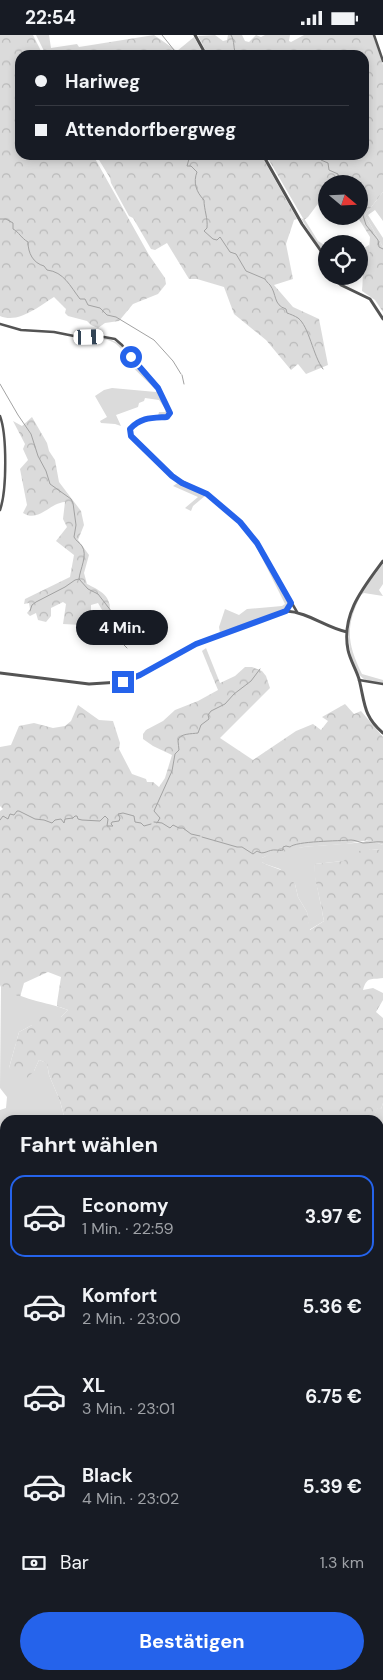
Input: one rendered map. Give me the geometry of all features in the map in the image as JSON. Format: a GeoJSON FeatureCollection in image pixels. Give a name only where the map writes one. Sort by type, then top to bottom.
{"type":"FeatureCollection","features":[{"type":"Feature","properties":{"kind":"street"},"geometry":{"type":"LineString","coordinates":[[195,35],[203,50]]}},
{"type":"Feature","properties":{"kind":"street"},"geometry":{"type":"LineString","coordinates":[[374,35],[383,61]]}},
{"type":"Feature","properties":{"kind":"street"},"geometry":{"type":"LineString","coordinates":[[266,160],[302,224],[318,247]]}},
{"type":"Feature","properties":{"kind":"street"},"geometry":{"type":"LineString","coordinates":[[341,285],[370,299],[383,319]]}},
{"type":"Feature","properties":{"kind":"street"},"geometry":{"type":"LineString","coordinates":[[0,324],[21,330],[54,332],[79,337],[107,337],[120,343],[158,388],[170,411],[167,417],[150,418],[138,423],[130,430],[131,436],[172,476],[182,483],[207,494],[240,522],[257,543],[297,613]]}},
{"type":"Feature","properties":{"kind":"street"},"geometry":{"type":"LineString","coordinates":[[0,415],[4,445],[3,497],[0,510]]}},
{"type":"Feature","properties":{"kind":"street"},"geometry":{"type":"LineString","coordinates":[[383,561],[354,603],[349,615],[347,632],[349,652],[359,680],[362,702],[366,713],[374,725],[383,733]]}},
{"type":"Feature","properties":{"kind":"street"},"geometry":{"type":"LineString","coordinates":[[286,611],[291,603]]}},
{"type":"Feature","properties":{"kind":"street"},"geometry":{"type":"LineString","coordinates":[[0,673],[93,684],[117,683],[133,679],[196,644],[286,611],[297,613],[347,632]]}},
{"type":"Feature","properties":{"kind":"street"},"geometry":{"type":"LineString","coordinates":[[359,680],[383,684]]}},
{"type":"Feature","properties":{"kind":"green space"},"geometry":{"type":"Polygon","coordinates":[[[0,35],[33,35],[40,50],[15,50],[15,160],[96,160],[149,255],[165,278],[166,284],[158,294],[133,304],[119,321],[105,323],[98,328],[87,321],[68,316],[65,313],[66,309],[54,297],[21,316],[7,318],[0,316],[0,35]]]}},
{"type":"Feature","properties":{"kind":"green space"},"geometry":{"type":"Polygon","coordinates":[[[36,35],[49,35],[51,48],[77,44],[79,47],[154,35],[176,50],[44,50],[36,35]]]}},
{"type":"Feature","properties":{"kind":"green space"},"geometry":{"type":"Polygon","coordinates":[[[215,35],[223,41],[227,40],[228,35],[242,35],[245,41],[249,42],[256,35],[261,37],[265,35],[290,35],[289,41],[291,42],[304,35],[373,35],[383,65],[383,192],[368,211],[368,175],[318,175],[318,204],[304,220],[269,160],[369,160],[369,50],[205,50],[198,36],[215,35]]]}},
{"type":"Feature","properties":{"kind":"green space"},"geometry":{"type":"Polygon","coordinates":[[[194,37],[201,50],[178,50],[194,37]]]}},
{"type":"Feature","properties":{"kind":"green space"},"geometry":{"type":"Polygon","coordinates":[[[99,160],[264,160],[297,219],[294,220],[286,244],[293,279],[274,285],[293,307],[319,319],[328,365],[306,374],[298,364],[291,370],[266,340],[234,314],[224,287],[197,279],[189,279],[167,243],[155,250],[151,249],[133,218],[129,216],[99,160]]]}},
{"type":"Feature","properties":{"kind":"green space"},"geometry":{"type":"Polygon","coordinates":[[[383,192],[383,221],[375,210],[368,215],[368,211],[383,192]]]}},
{"type":"Feature","properties":{"kind":"green space"},"geometry":{"type":"Polygon","coordinates":[[[368,215],[383,238],[383,247],[368,220],[368,215]]]}},
{"type":"Feature","properties":{"kind":"green space"},"geometry":{"type":"Polygon","coordinates":[[[301,218],[305,220],[318,241],[318,246],[301,218]]]}},
{"type":"Feature","properties":{"kind":"green space"},"geometry":{"type":"Polygon","coordinates":[[[368,220],[383,247],[383,312],[375,300],[362,291],[363,285],[368,285],[370,237],[363,225],[368,225],[368,220]]]}},
{"type":"Feature","properties":{"kind":"green space"},"geometry":{"type":"Polygon","coordinates":[[[368,246],[370,259],[368,261],[368,246]]]}},
{"type":"Feature","properties":{"kind":"green space"},"geometry":{"type":"Polygon","coordinates":[[[86,338],[107,338],[120,344],[157,388],[169,412],[166,416],[158,416],[159,412],[165,412],[166,410],[159,400],[145,398],[144,401],[139,403],[138,407],[116,415],[121,426],[101,423],[100,421],[107,417],[95,396],[104,390],[112,388],[156,392],[156,390],[122,357],[125,354],[117,344],[108,340],[86,340],[86,338]]]}},
{"type":"Feature","properties":{"kind":"green space"},"geometry":{"type":"Polygon","coordinates":[[[32,417],[55,460],[59,482],[81,511],[84,525],[78,540],[89,555],[84,573],[87,584],[103,594],[110,605],[110,611],[105,615],[98,603],[91,605],[91,613],[81,625],[63,624],[66,604],[63,602],[51,608],[51,616],[46,622],[38,620],[36,613],[30,616],[27,613],[30,609],[29,603],[24,604],[25,599],[70,577],[74,555],[56,541],[67,527],[63,519],[65,502],[59,503],[34,516],[23,513],[27,505],[20,469],[28,460],[23,449],[25,444],[13,421],[22,426],[32,417]]]}},
{"type":"Feature","properties":{"kind":"green space"},"geometry":{"type":"Polygon","coordinates":[[[179,482],[206,495],[193,506],[191,511],[185,508],[198,497],[173,486],[179,482]]]}},
{"type":"Feature","properties":{"kind":"green space"},"geometry":{"type":"Polygon","coordinates":[[[252,538],[290,602],[286,609],[220,633],[219,627],[225,609],[239,615],[247,609],[282,606],[285,604],[252,538]]]}},
{"type":"Feature","properties":{"kind":"green space"},"geometry":{"type":"Polygon","coordinates":[[[383,564],[383,584],[379,590],[383,596],[364,593],[361,595],[352,616],[350,635],[353,653],[362,674],[383,680],[383,683],[366,680],[358,674],[351,657],[349,626],[353,609],[363,591],[383,564]]]}},
{"type":"Feature","properties":{"kind":"green space"},"geometry":{"type":"Polygon","coordinates":[[[206,648],[220,683],[235,676],[245,667],[252,667],[262,671],[266,676],[270,688],[220,738],[253,760],[296,731],[313,724],[321,730],[328,721],[322,717],[345,704],[354,714],[361,711],[383,737],[383,845],[369,840],[346,844],[303,847],[262,858],[262,862],[265,864],[289,873],[290,878],[295,884],[298,897],[307,912],[310,930],[324,921],[315,878],[315,864],[343,861],[359,851],[383,850],[383,978],[368,981],[363,990],[373,988],[383,993],[383,1000],[376,1012],[383,1018],[383,1103],[381,1109],[378,1108],[374,1115],[64,1115],[49,1075],[47,1063],[39,1060],[34,1071],[27,1078],[9,1068],[19,1032],[32,1025],[31,1013],[61,1017],[68,1010],[57,1006],[61,977],[48,972],[24,983],[20,997],[1,985],[0,987],[0,811],[3,809],[0,806],[0,747],[11,745],[19,726],[34,723],[53,728],[65,726],[71,721],[78,705],[99,720],[113,721],[120,743],[119,749],[132,774],[146,779],[147,782],[153,782],[159,787],[165,778],[172,755],[143,739],[143,734],[146,730],[163,721],[175,710],[198,701],[218,690],[202,651],[206,648]]]}},
{"type":"Feature","properties":{"kind":"green space"},"geometry":{"type":"Polygon","coordinates":[[[369,840],[383,845],[383,850],[371,849],[343,861],[315,864],[324,921],[309,930],[307,912],[298,897],[295,884],[280,869],[262,862],[262,858],[284,850],[369,840]]]}},
{"type":"Feature","properties":{"kind":"green space"},"geometry":{"type":"Polygon","coordinates":[[[1,984],[16,994],[68,1010],[61,1017],[32,1025],[19,1032],[9,1068],[34,1071],[39,1060],[47,1063],[49,1075],[64,1115],[0,1115],[0,1110],[6,1108],[7,1097],[0,1088],[1,984]]]}},
{"type":"Feature","properties":{"kind":"green space"},"geometry":{"type":"Polygon","coordinates":[[[383,1103],[383,1115],[374,1115],[378,1107],[381,1109],[383,1103]]]}},
{"type":"Feature","properties":{"kind":"waterway"},"geometry":{"type":"LineString","coordinates":[[162,35],[174,50]]}},
{"type":"Feature","properties":{"kind":"waterway"},"geometry":{"type":"LineString","coordinates":[[231,35],[235,50]]}},
{"type":"Feature","properties":{"kind":"waterway"},"geometry":{"type":"LineString","coordinates":[[189,160],[187,166],[191,166],[197,172],[195,179],[196,187],[204,200],[207,224],[207,228],[204,231],[213,239],[217,240],[220,237],[230,252],[236,254],[246,271],[265,279],[272,288],[279,305],[286,309],[287,313],[297,317],[302,322],[323,369]]}},
{"type":"Feature","properties":{"kind":"waterway"},"geometry":{"type":"LineString","coordinates":[[321,160],[328,163],[329,170],[338,175]]}},
{"type":"Feature","properties":{"kind":"waterway"},"geometry":{"type":"LineString","coordinates":[[0,219],[6,219],[13,223],[13,229],[28,242],[30,254],[37,263],[62,277],[80,299],[85,299],[88,305],[100,308],[107,315],[116,317],[154,340],[173,361],[181,374]]}},
{"type":"Feature","properties":{"kind":"waterway"},"geometry":{"type":"LineString","coordinates":[[366,225],[378,240],[379,247],[383,249]]}},
{"type":"Feature","properties":{"kind":"waterway"},"geometry":{"type":"LineString","coordinates":[[182,375],[184,384]]}},
{"type":"Feature","properties":{"kind":"waterway"},"geometry":{"type":"LineString","coordinates":[[0,384],[31,434],[50,484],[71,499],[73,503],[76,525],[74,537],[84,550],[79,579],[88,589],[98,594],[115,616],[116,631],[127,648]]}},
{"type":"Feature","properties":{"kind":"waterway"},"geometry":{"type":"LineString","coordinates":[[30,611],[32,605],[36,602],[79,579]]}},
{"type":"Feature","properties":{"kind":"waterway"},"geometry":{"type":"LineString","coordinates":[[157,823],[160,818],[154,811],[172,771],[175,754],[179,750],[179,738],[186,734],[198,733],[201,725],[209,719],[208,715],[211,711],[225,704],[234,694],[251,681],[260,669]]}},
{"type":"Feature","properties":{"kind":"waterway"},"geometry":{"type":"LineString","coordinates":[[0,820],[3,816],[8,819],[10,814],[14,815],[19,811],[35,819],[52,823],[55,820],[61,819],[64,823],[65,819],[75,816],[82,820],[100,821],[105,816],[108,819],[107,826],[113,826],[112,822],[119,821],[118,814],[123,813],[134,816],[135,822],[141,823],[144,826],[151,824]]}},
{"type":"Feature","properties":{"kind":"waterway"},"geometry":{"type":"LineString","coordinates":[[154,822],[162,823],[170,828],[173,825],[183,828],[191,834],[200,836]]}},
{"type":"Feature","properties":{"kind":"waterway"},"geometry":{"type":"LineString","coordinates":[[202,837],[242,847],[253,854],[257,851],[262,853],[283,850],[283,847],[286,846],[290,847],[309,842],[351,840],[363,843],[383,842]]}},
{"type":"Feature","properties":{"kind":"route"},"geometry":{"type":"LineString","coordinates":[[123,682],[133,679],[196,644],[286,611],[291,603],[257,543],[240,522],[207,494],[182,483],[172,476],[131,436],[130,429],[134,425],[145,419],[167,417],[170,413],[158,388],[131,357]]}}]}
